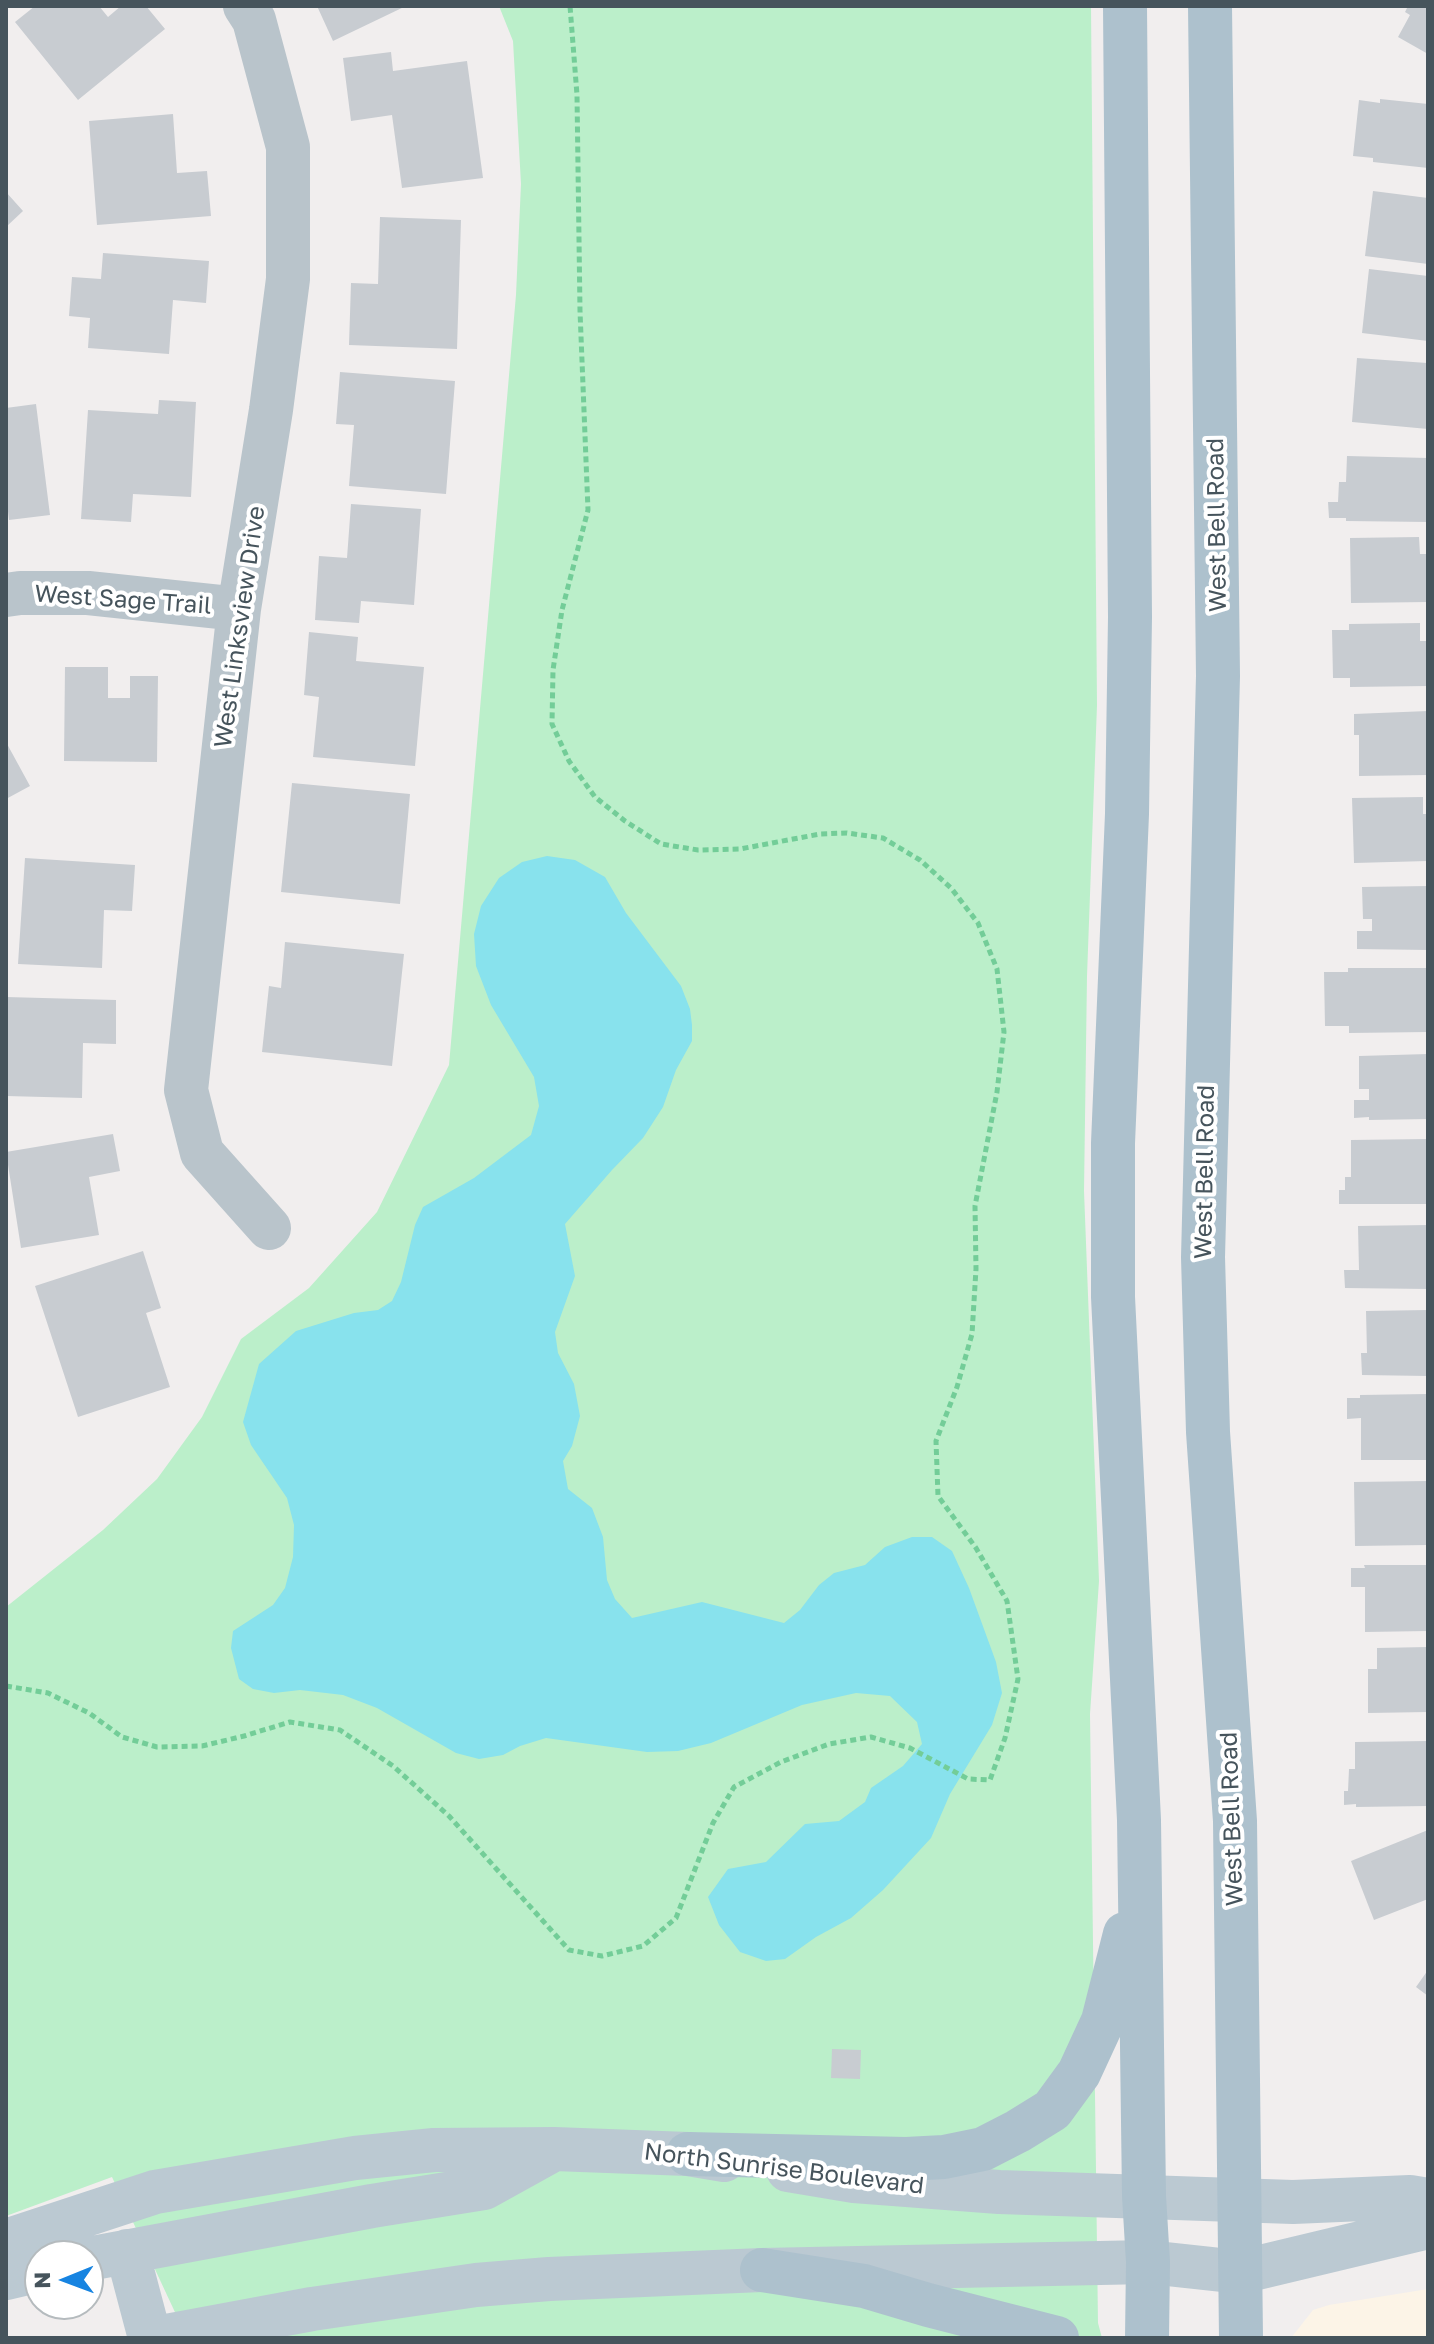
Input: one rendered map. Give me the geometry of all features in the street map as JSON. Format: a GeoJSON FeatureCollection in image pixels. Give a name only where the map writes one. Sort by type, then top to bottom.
{"type":"FeatureCollection","features":[{"type":"Feature","properties":{"kind":"main road"},"geometry":{"type":"LineString","coordinates":[[1125,6],[1130,617],[1127,814],[1113,1143],[1113,1297],[1140,1873],[1147,2338]]}},
{"type":"Feature","properties":{"kind":"main road","name":"West Bell Road"},"geometry":{"type":"LineString","coordinates":[[1210,6],[1218,660],[1203,1181],[1203,1288],[1208,1432],[1235,1821],[1241,2338]]}},
{"type":"Feature","properties":{"kind":"main road"},"geometry":{"type":"LineString","coordinates":[[688,2154],[906,2159],[944,2157],[983,2149],[1052,2110],[1079,2073],[1103,2021],[1140,1873]]}},
{"type":"Feature","properties":{"kind":"main road"},"geometry":{"type":"LineString","coordinates":[[762,2270],[864,2286],[1057,2338]]}},
{"type":"Feature","properties":{"kind":"street","name":"West Linksview Drive"},"geometry":{"type":"LineString","coordinates":[[245,6],[254,20],[288,147],[288,279],[271,410],[239,609],[186,1090],[202,1153],[269,1228]]}},
{"type":"Feature","properties":{"kind":"street","name":"West Sage Trail"},"geometry":{"type":"LineString","coordinates":[[6,595],[88,593],[239,609]]}},
{"type":"Feature","properties":{"kind":"street","name":"North Sunrise Boulevard"},"geometry":{"type":"LineString","coordinates":[[6,2241],[155,2192],[355,2158],[434,2150],[554,2149],[688,2154],[854,2181],[999,2192],[1293,2202],[1410,2197],[1428,2200]]}},
{"type":"Feature","properties":{"kind":"street"},"geometry":{"type":"LineString","coordinates":[[150,2338],[107,2255],[484,2188],[554,2149]]}},
{"type":"Feature","properties":{"kind":"street"},"geometry":{"type":"LineString","coordinates":[[156,2338],[312,2309],[476,2285],[549,2279],[762,2270],[1148,2262],[1240,2272],[1428,2227]]}},
{"type":"Feature","properties":{"kind":"path"},"geometry":{"type":"LineString","coordinates":[[6,1686],[48,1693],[89,1713],[122,1737],[157,1747],[202,1746],[290,1722],[340,1730],[393,1766],[449,1816],[569,1950],[602,1956],[643,1946],[676,1918],[713,1823],[734,1787],[781,1762],[829,1744],[871,1737],[910,1748],[968,1779],[990,1780],[1005,1738],[1018,1679],[1007,1601],[976,1548],[938,1496],[936,1441],[957,1387],[972,1334],[976,1269],[975,1206],[997,1092],[1004,1032],[997,969],[978,923],[951,888],[920,860],[883,838],[847,833],[820,834],[726,850],[698,850],[661,844],[595,797],[569,761],[552,724],[553,670],[562,610],[588,510],[580,311],[577,95],[570,6]]}},
{"type":"Feature","properties":{"kind":"shaded area"},"geometry":{"type":"Polygon","coordinates":[[[1428,2289],[1428,2338],[1291,2338],[1313,2310],[1428,2289]]]}},
{"type":"Feature","properties":{"kind":"green space"},"geometry":{"type":"Polygon","coordinates":[[[499,6],[1091,6],[1097,705],[1087,976],[1084,1191],[1099,1581],[1090,1714],[1098,2323],[1102,2338],[187,2338],[112,2177],[6,2216],[6,1607],[103,1530],[157,1479],[202,1417],[241,1339],[309,1288],[377,1212],[449,1065],[516,295],[521,184],[513,41],[499,6]]]}},
{"type":"Feature","properties":{"kind":"water"},"geometry":{"type":"Polygon","coordinates":[[[547,856],[575,860],[605,877],[626,913],[681,986],[690,1009],[692,1025],[692,1041],[676,1070],[663,1107],[643,1138],[565,1224],[575,1276],[555,1332],[558,1353],[574,1384],[580,1416],[572,1446],[563,1461],[568,1489],[592,1508],[603,1537],[607,1580],[615,1599],[632,1618],[702,1602],[784,1623],[834,1573],[865,1565],[885,1547],[912,1537],[932,1537],[952,1551],[996,1662],[1002,1693],[992,1725],[950,1794],[931,1838],[883,1890],[851,1918],[785,1959],[766,1961],[740,1952],[719,1925],[708,1897],[728,1869],[766,1862],[805,1824],[839,1821],[865,1802],[871,1788],[903,1766],[922,1744],[917,1722],[890,1696],[856,1693],[802,1705],[711,1743],[678,1751],[647,1752],[546,1738],[503,1755],[479,1759],[456,1753],[377,1708],[343,1695],[300,1690],[274,1693],[253,1689],[239,1679],[231,1648],[233,1631],[273,1605],[285,1588],[293,1557],[294,1525],[287,1498],[251,1445],[243,1422],[259,1364],[296,1331],[354,1313],[378,1310],[392,1301],[401,1282],[415,1225],[423,1207],[474,1178],[531,1135],[539,1106],[534,1077],[491,1005],[476,966],[474,934],[481,906],[499,878],[522,862],[547,856]]]}},
{"type":"Feature","properties":{"kind":"building"},"geometry":{"type":"Polygon","coordinates":[[[35,6],[99,6],[108,17],[121,6],[146,6],[165,29],[78,100],[15,22],[35,6]]]}},
{"type":"Feature","properties":{"kind":"building"},"geometry":{"type":"Polygon","coordinates":[[[317,6],[406,6],[333,41],[317,6]]]}},
{"type":"Feature","properties":{"kind":"building"},"geometry":{"type":"Polygon","coordinates":[[[1408,6],[1428,6],[1428,54],[1398,37],[1410,15],[1405,12],[1408,6]]]}},
{"type":"Feature","properties":{"kind":"building"},"geometry":{"type":"Polygon","coordinates":[[[391,52],[393,71],[467,61],[483,178],[402,188],[392,115],[351,121],[343,58],[391,52]]]}},
{"type":"Feature","properties":{"kind":"building"},"geometry":{"type":"Polygon","coordinates":[[[1380,99],[1428,104],[1428,168],[1373,162],[1373,158],[1353,156],[1359,100],[1380,103],[1380,99]]]}},
{"type":"Feature","properties":{"kind":"building"},"geometry":{"type":"Polygon","coordinates":[[[173,114],[177,173],[207,171],[211,216],[97,225],[89,121],[173,114]]]}},
{"type":"Feature","properties":{"kind":"building"},"geometry":{"type":"Polygon","coordinates":[[[1373,191],[1428,198],[1428,264],[1365,256],[1373,191]]]}},
{"type":"Feature","properties":{"kind":"building"},"geometry":{"type":"Polygon","coordinates":[[[6,192],[23,211],[6,227],[6,192]]]}},
{"type":"Feature","properties":{"kind":"building"},"geometry":{"type":"Polygon","coordinates":[[[380,217],[461,220],[457,349],[349,345],[351,283],[378,284],[380,217]]]}},
{"type":"Feature","properties":{"kind":"building"},"geometry":{"type":"Polygon","coordinates":[[[103,253],[209,261],[206,303],[173,300],[169,354],[88,348],[90,318],[69,316],[72,277],[101,279],[103,253]]]}},
{"type":"Feature","properties":{"kind":"building"},"geometry":{"type":"Polygon","coordinates":[[[1369,269],[1428,276],[1428,341],[1362,333],[1369,269]]]}},
{"type":"Feature","properties":{"kind":"building"},"geometry":{"type":"Polygon","coordinates":[[[1357,358],[1427,363],[1428,429],[1352,422],[1357,358]]]}},
{"type":"Feature","properties":{"kind":"building"},"geometry":{"type":"Polygon","coordinates":[[[340,372],[455,381],[446,494],[349,486],[354,425],[336,424],[340,372]]]}},
{"type":"Feature","properties":{"kind":"building"},"geometry":{"type":"Polygon","coordinates":[[[159,400],[196,402],[191,497],[133,494],[131,522],[81,519],[88,410],[158,414],[159,400]]]}},
{"type":"Feature","properties":{"kind":"building"},"geometry":{"type":"Polygon","coordinates":[[[36,404],[50,515],[9,520],[6,408],[36,404]]]}},
{"type":"Feature","properties":{"kind":"building"},"geometry":{"type":"Polygon","coordinates":[[[1347,456],[1428,458],[1428,522],[1329,518],[1328,502],[1338,502],[1339,482],[1346,482],[1347,456]]]}},
{"type":"Feature","properties":{"kind":"building"},"geometry":{"type":"Polygon","coordinates":[[[351,504],[421,509],[414,605],[361,601],[359,623],[315,620],[319,556],[347,558],[351,504]]]}},
{"type":"Feature","properties":{"kind":"building"},"geometry":{"type":"Polygon","coordinates":[[[1419,537],[1420,554],[1428,554],[1428,602],[1351,603],[1350,538],[1419,537]]]}},
{"type":"Feature","properties":{"kind":"building"},"geometry":{"type":"Polygon","coordinates":[[[1420,623],[1420,641],[1428,641],[1428,686],[1350,687],[1350,678],[1333,678],[1332,630],[1349,630],[1349,624],[1420,623]]]}},
{"type":"Feature","properties":{"kind":"building"},"geometry":{"type":"Polygon","coordinates":[[[309,632],[358,637],[356,661],[424,667],[415,766],[313,757],[319,697],[304,695],[309,632]]]}},
{"type":"Feature","properties":{"kind":"building"},"geometry":{"type":"Polygon","coordinates":[[[65,667],[108,667],[108,698],[130,698],[130,676],[158,676],[157,762],[64,761],[65,667]]]}},
{"type":"Feature","properties":{"kind":"building"},"geometry":{"type":"Polygon","coordinates":[[[1428,711],[1428,775],[1359,776],[1359,735],[1354,735],[1354,714],[1428,711]]]}},
{"type":"Feature","properties":{"kind":"building"},"geometry":{"type":"Polygon","coordinates":[[[6,742],[30,786],[6,799],[6,742]]]}},
{"type":"Feature","properties":{"kind":"building"},"geometry":{"type":"Polygon","coordinates":[[[292,783],[410,794],[400,904],[281,892],[292,783]]]}},
{"type":"Feature","properties":{"kind":"building"},"geometry":{"type":"Polygon","coordinates":[[[1423,797],[1423,814],[1428,814],[1428,861],[1354,863],[1352,798],[1423,797]]]}},
{"type":"Feature","properties":{"kind":"building"},"geometry":{"type":"Polygon","coordinates":[[[25,858],[135,865],[132,911],[104,910],[102,968],[18,964],[25,858]]]}},
{"type":"Feature","properties":{"kind":"building"},"geometry":{"type":"Polygon","coordinates":[[[1428,886],[1428,950],[1357,949],[1357,931],[1372,931],[1372,919],[1363,919],[1362,887],[1428,886]]]}},
{"type":"Feature","properties":{"kind":"building"},"geometry":{"type":"Polygon","coordinates":[[[285,942],[404,954],[392,1066],[262,1052],[269,986],[281,988],[285,942]]]}},
{"type":"Feature","properties":{"kind":"building"},"geometry":{"type":"Polygon","coordinates":[[[1348,968],[1428,968],[1428,1032],[1349,1033],[1349,1026],[1325,1026],[1324,972],[1348,972],[1348,968]]]}},
{"type":"Feature","properties":{"kind":"building"},"geometry":{"type":"Polygon","coordinates":[[[6,997],[116,1000],[116,1044],[83,1043],[82,1098],[6,1096],[6,997]]]}},
{"type":"Feature","properties":{"kind":"building"},"geometry":{"type":"Polygon","coordinates":[[[1428,1054],[1428,1119],[1354,1118],[1354,1100],[1369,1100],[1369,1089],[1359,1089],[1359,1056],[1428,1054]]]}},
{"type":"Feature","properties":{"kind":"building"},"geometry":{"type":"Polygon","coordinates":[[[113,1134],[120,1171],[89,1177],[99,1235],[21,1248],[6,1152],[113,1134]]]}},
{"type":"Feature","properties":{"kind":"building"},"geometry":{"type":"Polygon","coordinates":[[[1428,1139],[1428,1204],[1339,1204],[1339,1190],[1345,1190],[1345,1177],[1351,1177],[1351,1140],[1428,1139]]]}},
{"type":"Feature","properties":{"kind":"building"},"geometry":{"type":"Polygon","coordinates":[[[1428,1225],[1428,1289],[1345,1288],[1344,1270],[1359,1270],[1358,1226],[1428,1225]]]}},
{"type":"Feature","properties":{"kind":"building"},"geometry":{"type":"Polygon","coordinates":[[[143,1251],[161,1308],[146,1313],[170,1387],[78,1417],[35,1286],[143,1251]]]}},
{"type":"Feature","properties":{"kind":"building"},"geometry":{"type":"Polygon","coordinates":[[[1428,1310],[1428,1376],[1362,1375],[1361,1353],[1367,1353],[1366,1311],[1428,1310]]]}},
{"type":"Feature","properties":{"kind":"building"},"geometry":{"type":"Polygon","coordinates":[[[1428,1394],[1428,1460],[1361,1460],[1361,1418],[1347,1419],[1347,1398],[1428,1394]]]}},
{"type":"Feature","properties":{"kind":"building"},"geometry":{"type":"Polygon","coordinates":[[[1428,1481],[1428,1545],[1355,1546],[1354,1482],[1428,1481]]]}},
{"type":"Feature","properties":{"kind":"building"},"geometry":{"type":"Polygon","coordinates":[[[1364,1565],[1428,1565],[1428,1631],[1365,1632],[1365,1587],[1351,1587],[1351,1568],[1365,1568],[1364,1565]]]}},
{"type":"Feature","properties":{"kind":"building"},"geometry":{"type":"Polygon","coordinates":[[[1428,1647],[1428,1712],[1368,1713],[1368,1669],[1377,1669],[1377,1648],[1428,1647]]]}},
{"type":"Feature","properties":{"kind":"building"},"geometry":{"type":"Polygon","coordinates":[[[1428,1741],[1428,1806],[1344,1805],[1349,1769],[1355,1769],[1355,1742],[1428,1741]]]}},
{"type":"Feature","properties":{"kind":"building"},"geometry":{"type":"Polygon","coordinates":[[[1428,1830],[1428,1899],[1374,1920],[1351,1861],[1428,1830]]]}},
{"type":"Feature","properties":{"kind":"building"},"geometry":{"type":"Polygon","coordinates":[[[1428,1970],[1428,1996],[1416,1987],[1428,1970]]]}},
{"type":"Feature","properties":{"kind":"building"},"geometry":{"type":"Polygon","coordinates":[[[832,2049],[861,2050],[860,2079],[831,2078],[832,2049]]]}}]}
